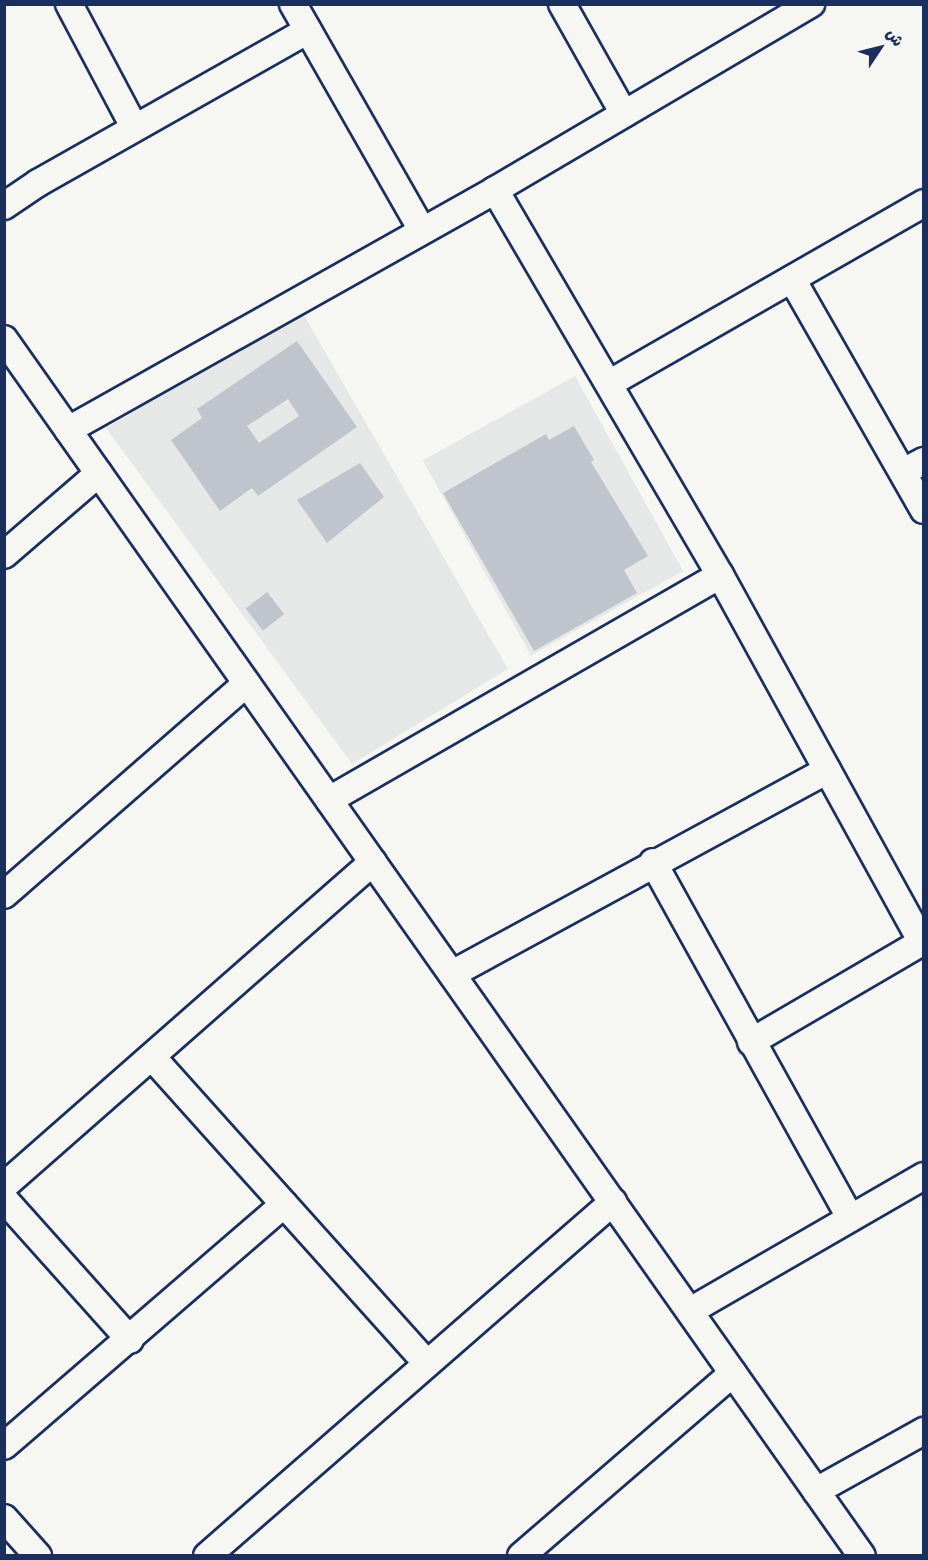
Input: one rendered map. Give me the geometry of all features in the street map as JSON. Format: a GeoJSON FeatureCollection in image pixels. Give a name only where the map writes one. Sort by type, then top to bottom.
{"type":"FeatureCollection","features":[{"type":"Feature","properties":{"kind":"street"},"geometry":{"type":"LineString","coordinates":[[69,4],[134,127]]}},
{"type":"Feature","properties":{"kind":"street"},"geometry":{"type":"LineString","coordinates":[[293,4],[422,230]]}},
{"type":"Feature","properties":{"kind":"street"},"geometry":{"type":"LineString","coordinates":[[562,4],[624,114]]}},
{"type":"Feature","properties":{"kind":"street"},"geometry":{"type":"LineString","coordinates":[[68,430],[495,190],[812,4]]}},
{"type":"Feature","properties":{"kind":"street"},"geometry":{"type":"LineString","coordinates":[[4,206],[134,127],[308,30]]}},
{"type":"Feature","properties":{"kind":"street"},"geometry":{"type":"LineString","coordinates":[[495,190],[720,575],[923,942],[751,1042]]}},
{"type":"Feature","properties":{"kind":"street"},"geometry":{"type":"LineString","coordinates":[[609,383],[924,203]]}},
{"type":"Feature","properties":{"kind":"street"},"geometry":{"type":"LineString","coordinates":[[792,279],[913,466],[924,510]]}},
{"type":"Feature","properties":{"kind":"street"},"geometry":{"type":"LineString","coordinates":[[4,339],[862,1556]]}},
{"type":"Feature","properties":{"kind":"street"},"geometry":{"type":"LineString","coordinates":[[4,555],[99,473]]}},
{"type":"Feature","properties":{"kind":"street"},"geometry":{"type":"LineString","coordinates":[[329,800],[720,575]]}},
{"type":"Feature","properties":{"kind":"street"},"geometry":{"type":"LineString","coordinates":[[4,895],[247,683]]}},
{"type":"Feature","properties":{"kind":"street"},"geometry":{"type":"LineString","coordinates":[[452,974],[653,862],[827,770]]}},
{"type":"Feature","properties":{"kind":"street"},"geometry":{"type":"LineString","coordinates":[[4,1186],[373,862]]}},
{"type":"Feature","properties":{"kind":"street"},"geometry":{"type":"LineString","coordinates":[[653,862],[850,1218]]}},
{"type":"Feature","properties":{"kind":"street"},"geometry":{"type":"LineString","coordinates":[[152,1057],[427,1363]]}},
{"type":"Feature","properties":{"kind":"street"},"geometry":{"type":"LineString","coordinates":[[690,1311],[924,1176]]}},
{"type":"Feature","properties":{"kind":"street"},"geometry":{"type":"LineString","coordinates":[[4,1199],[130,1340]]}},
{"type":"Feature","properties":{"kind":"street"},"geometry":{"type":"LineString","coordinates":[[207,1556],[613,1202]]}},
{"type":"Feature","properties":{"kind":"street"},"geometry":{"type":"LineString","coordinates":[[4,1446],[130,1340],[284,1204]]}},
{"type":"Feature","properties":{"kind":"street"},"geometry":{"type":"LineString","coordinates":[[521,1556],[734,1373]]}},
{"type":"Feature","properties":{"kind":"street"},"geometry":{"type":"LineString","coordinates":[[816,1491],[924,1431]]}},
{"type":"Feature","properties":{"kind":"street"},"geometry":{"type":"LineString","coordinates":[[4,1518],[38,1556]]}},
{"type":"Feature","properties":{"kind":"shaded area"},"geometry":{"type":"Polygon","coordinates":[[[302,312],[508,669],[352,764],[106,428],[302,312]]]}},
{"type":"Feature","properties":{"kind":"shaded area"},"geometry":{"type":"Polygon","coordinates":[[[575,376],[683,571],[531,655],[423,460],[575,376]]]}},
{"type":"Feature","properties":{"kind":"building"},"geometry":{"type":"Polygon","coordinates":[[[297,341],[357,427],[258,496],[252,488],[220,511],[171,440],[202,418],[197,409],[297,341]],[[288,399],[247,426],[259,443],[299,416],[288,399]]]}},
{"type":"Feature","properties":{"kind":"building"},"geometry":{"type":"Polygon","coordinates":[[[574,426],[594,460],[591,462],[648,556],[624,570],[637,593],[534,651],[443,493],[546,434],[549,440],[574,426]]]}},
{"type":"Feature","properties":{"kind":"building"},"geometry":{"type":"Polygon","coordinates":[[[360,463],[384,497],[327,543],[297,500],[360,463]]]}},
{"type":"Feature","properties":{"kind":"building"},"geometry":{"type":"Polygon","coordinates":[[[267,592],[284,614],[263,631],[246,609],[267,592]]]}}]}
